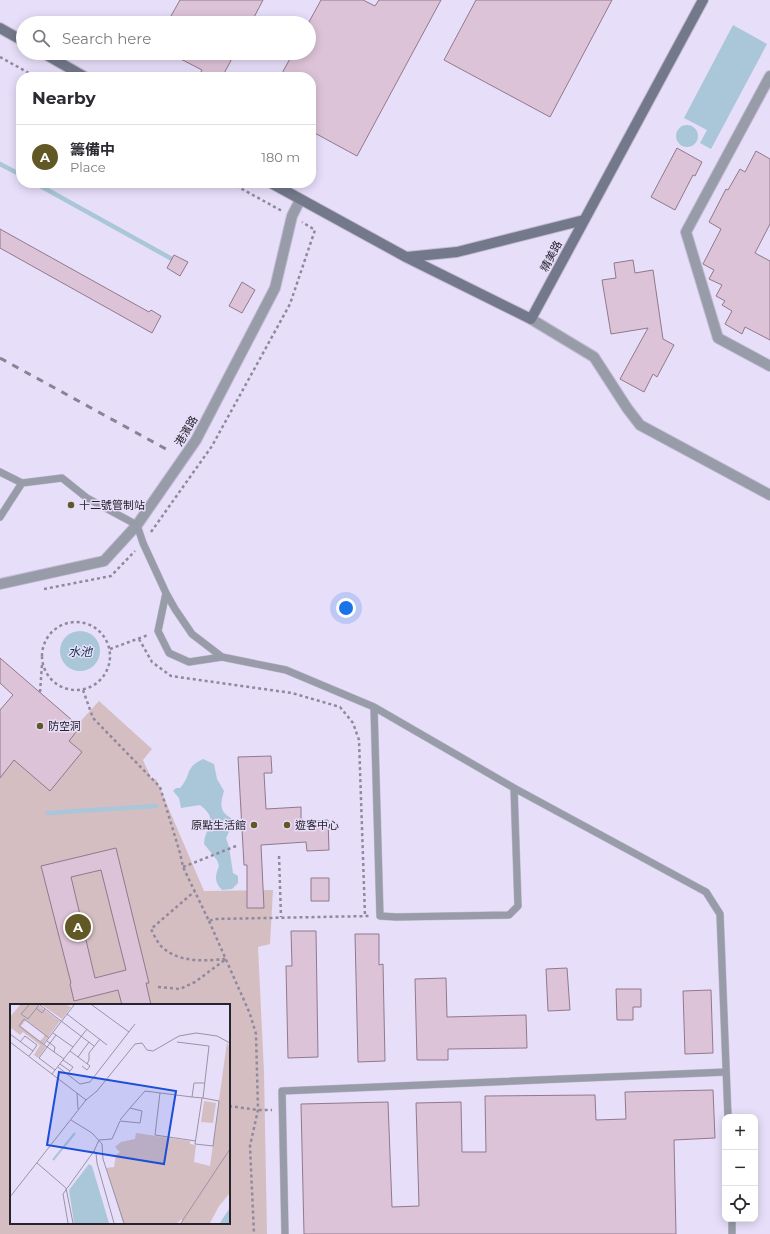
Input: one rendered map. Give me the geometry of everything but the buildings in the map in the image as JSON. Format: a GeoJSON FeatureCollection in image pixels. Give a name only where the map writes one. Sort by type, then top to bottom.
{"type":"FeatureCollection","features":[{"type":"Feature","properties":{"kind":"main road","name":"精美路"},"geometry":{"type":"LineString","coordinates":[[531,319],[703,0]]}},
{"type":"Feature","properties":{"kind":"main road"},"geometry":{"type":"LineString","coordinates":[[0,28],[16,37]]}},
{"type":"Feature","properties":{"kind":"main road"},"geometry":{"type":"LineString","coordinates":[[55,60],[76,72]]}},
{"type":"Feature","properties":{"kind":"main road"},"geometry":{"type":"LineString","coordinates":[[280,188],[406,257],[531,319]]}},
{"type":"Feature","properties":{"kind":"main road"},"geometry":{"type":"LineString","coordinates":[[406,257],[457,252],[584,220]]}},
{"type":"Feature","properties":{"kind":"street"},"geometry":{"type":"LineString","coordinates":[[770,76],[766,92],[686,232],[718,338],[770,366]]}},
{"type":"Feature","properties":{"kind":"street","name":"港濱路"},"geometry":{"type":"LineString","coordinates":[[0,584],[104,561],[137,525],[196,440],[275,288],[292,216],[300,200]]}},
{"type":"Feature","properties":{"kind":"street"},"geometry":{"type":"LineString","coordinates":[[531,319],[594,357],[627,408],[640,424],[770,495]]}},
{"type":"Feature","properties":{"kind":"lane"},"geometry":{"type":"LineString","coordinates":[[0,472],[22,483],[62,478],[87,498],[137,525],[143,543],[174,609],[192,634],[222,658]]}},
{"type":"Feature","properties":{"kind":"lane"},"geometry":{"type":"LineString","coordinates":[[0,517],[22,483]]}},
{"type":"Feature","properties":{"kind":"lane"},"geometry":{"type":"LineString","coordinates":[[166,593],[158,631],[169,653],[189,662],[222,658],[286,670],[374,707],[514,788],[706,892],[720,914],[728,1114]]}},
{"type":"Feature","properties":{"kind":"lane"},"geometry":{"type":"LineString","coordinates":[[374,707],[380,916],[510,915],[518,906],[514,788]]}},
{"type":"Feature","properties":{"kind":"lane"},"geometry":{"type":"LineString","coordinates":[[285,1234],[282,1091],[726,1072]]}},
{"type":"Feature","properties":{"kind":"lane"},"geometry":{"type":"LineString","coordinates":[[732,1222],[732,1234]]}},
{"type":"Feature","properties":{"kind":"path"},"geometry":{"type":"LineString","coordinates":[[0,58],[27,72]]}},
{"type":"Feature","properties":{"kind":"path"},"geometry":{"type":"LineString","coordinates":[[240,188],[315,230]]}},
{"type":"Feature","properties":{"kind":"path"},"geometry":{"type":"LineString","coordinates":[[40,692],[42,663],[43,650],[47,637],[53,630],[61,625],[69,622],[87,623],[102,633],[107,640],[110,649],[110,662],[105,675],[92,687],[83,690],[74,691],[58,685],[51,679],[42,663]]}},
{"type":"Feature","properties":{"kind":"path"},"geometry":{"type":"LineString","coordinates":[[110,649],[158,631]]}},
{"type":"Feature","properties":{"kind":"path"},"geometry":{"type":"LineString","coordinates":[[139,639],[152,662],[171,676],[292,693],[340,707],[353,723],[359,740],[366,916]]}},
{"type":"Feature","properties":{"kind":"path"},"geometry":{"type":"LineString","coordinates":[[83,690],[93,718],[160,788],[183,867],[210,921],[250,1014],[256,1034],[258,1110],[250,1146],[254,1234]]}},
{"type":"Feature","properties":{"kind":"path"},"geometry":{"type":"LineString","coordinates":[[183,867],[236,846]]}},
{"type":"Feature","properties":{"kind":"path"},"geometry":{"type":"LineString","coordinates":[[279,856],[281,917]]}},
{"type":"Feature","properties":{"kind":"path"},"geometry":{"type":"LineString","coordinates":[[195,891],[151,929],[162,948],[178,957],[198,961],[226,959]]}},
{"type":"Feature","properties":{"kind":"path"},"geometry":{"type":"LineString","coordinates":[[210,921],[214,919],[281,917],[380,916]]}},
{"type":"Feature","properties":{"kind":"path"},"geometry":{"type":"LineString","coordinates":[[158,987],[180,989],[195,982],[226,959]]}},
{"type":"Feature","properties":{"kind":"path"},"geometry":{"type":"LineString","coordinates":[[230,1106],[258,1110],[283,1110]]}},
{"type":"Feature","properties":{"kind":"shaded area"},"geometry":{"type":"Polygon","coordinates":[[[99,701],[152,749],[143,760],[152,780],[156,779],[204,891],[273,890],[270,944],[258,947],[264,1072],[267,1234],[0,1234],[0,735],[45,760],[99,701]]]}},
{"type":"Feature","properties":{"kind":"water"},"geometry":{"type":"Polygon","coordinates":[[[733,25],[767,44],[711,149],[700,143],[707,130],[684,118],[733,25]]]}},
{"type":"Feature","properties":{"kind":"water"},"geometry":{"type":"Polygon","coordinates":[[[687,125],[695,128],[698,136],[695,144],[687,147],[679,144],[676,136],[679,128],[687,125]]]}},
{"type":"Feature","properties":{"kind":"water","name":"水池"},"geometry":{"type":"Polygon","coordinates":[[[76,631],[84,631],[91,634],[97,640],[100,651],[97,662],[91,668],[84,671],[76,671],[69,668],[63,662],[60,655],[60,647],[63,640],[69,634],[76,631]]]}},
{"type":"Feature","properties":{"kind":"water"},"geometry":{"type":"Polygon","coordinates":[[[203,759],[214,764],[217,779],[224,791],[221,803],[222,809],[231,818],[229,832],[226,838],[233,873],[238,876],[238,883],[232,889],[222,890],[216,882],[219,866],[217,860],[204,844],[210,823],[209,815],[206,810],[200,805],[181,808],[179,798],[173,791],[176,788],[180,788],[193,766],[203,759]]]}},
{"type":"Feature","properties":{"kind":"waterway"},"geometry":{"type":"LineString","coordinates":[[0,164],[16,172]]}},
{"type":"Feature","properties":{"kind":"waterway"},"geometry":{"type":"LineString","coordinates":[[44,188],[172,259]]}},
{"type":"Feature","properties":{"kind":"waterway"},"geometry":{"type":"LineString","coordinates":[[48,813],[156,806]]}},
{"type":"Feature","properties":{"kind":"railway"},"geometry":{"type":"LineString","coordinates":[[0,358],[166,449]]}},
{"type":"Feature","properties":{"kind":"place","name":"十二號管制站"},"geometry":{"type":"Point","coordinates":[71,505]}},
{"type":"Feature","properties":{"kind":"place","name":"防空洞"},"geometry":{"type":"Point","coordinates":[40,726]}},
{"type":"Feature","properties":{"kind":"place","name":"原點生活館"},"geometry":{"type":"Point","coordinates":[254,825]}},
{"type":"Feature","properties":{"kind":"place","name":"遊客中心"},"geometry":{"type":"Point","coordinates":[287,825]}},
{"type":"Feature","properties":{"kind":"place","name":"籌備中"},"geometry":{"type":"Point","coordinates":[78,927]}}]}
